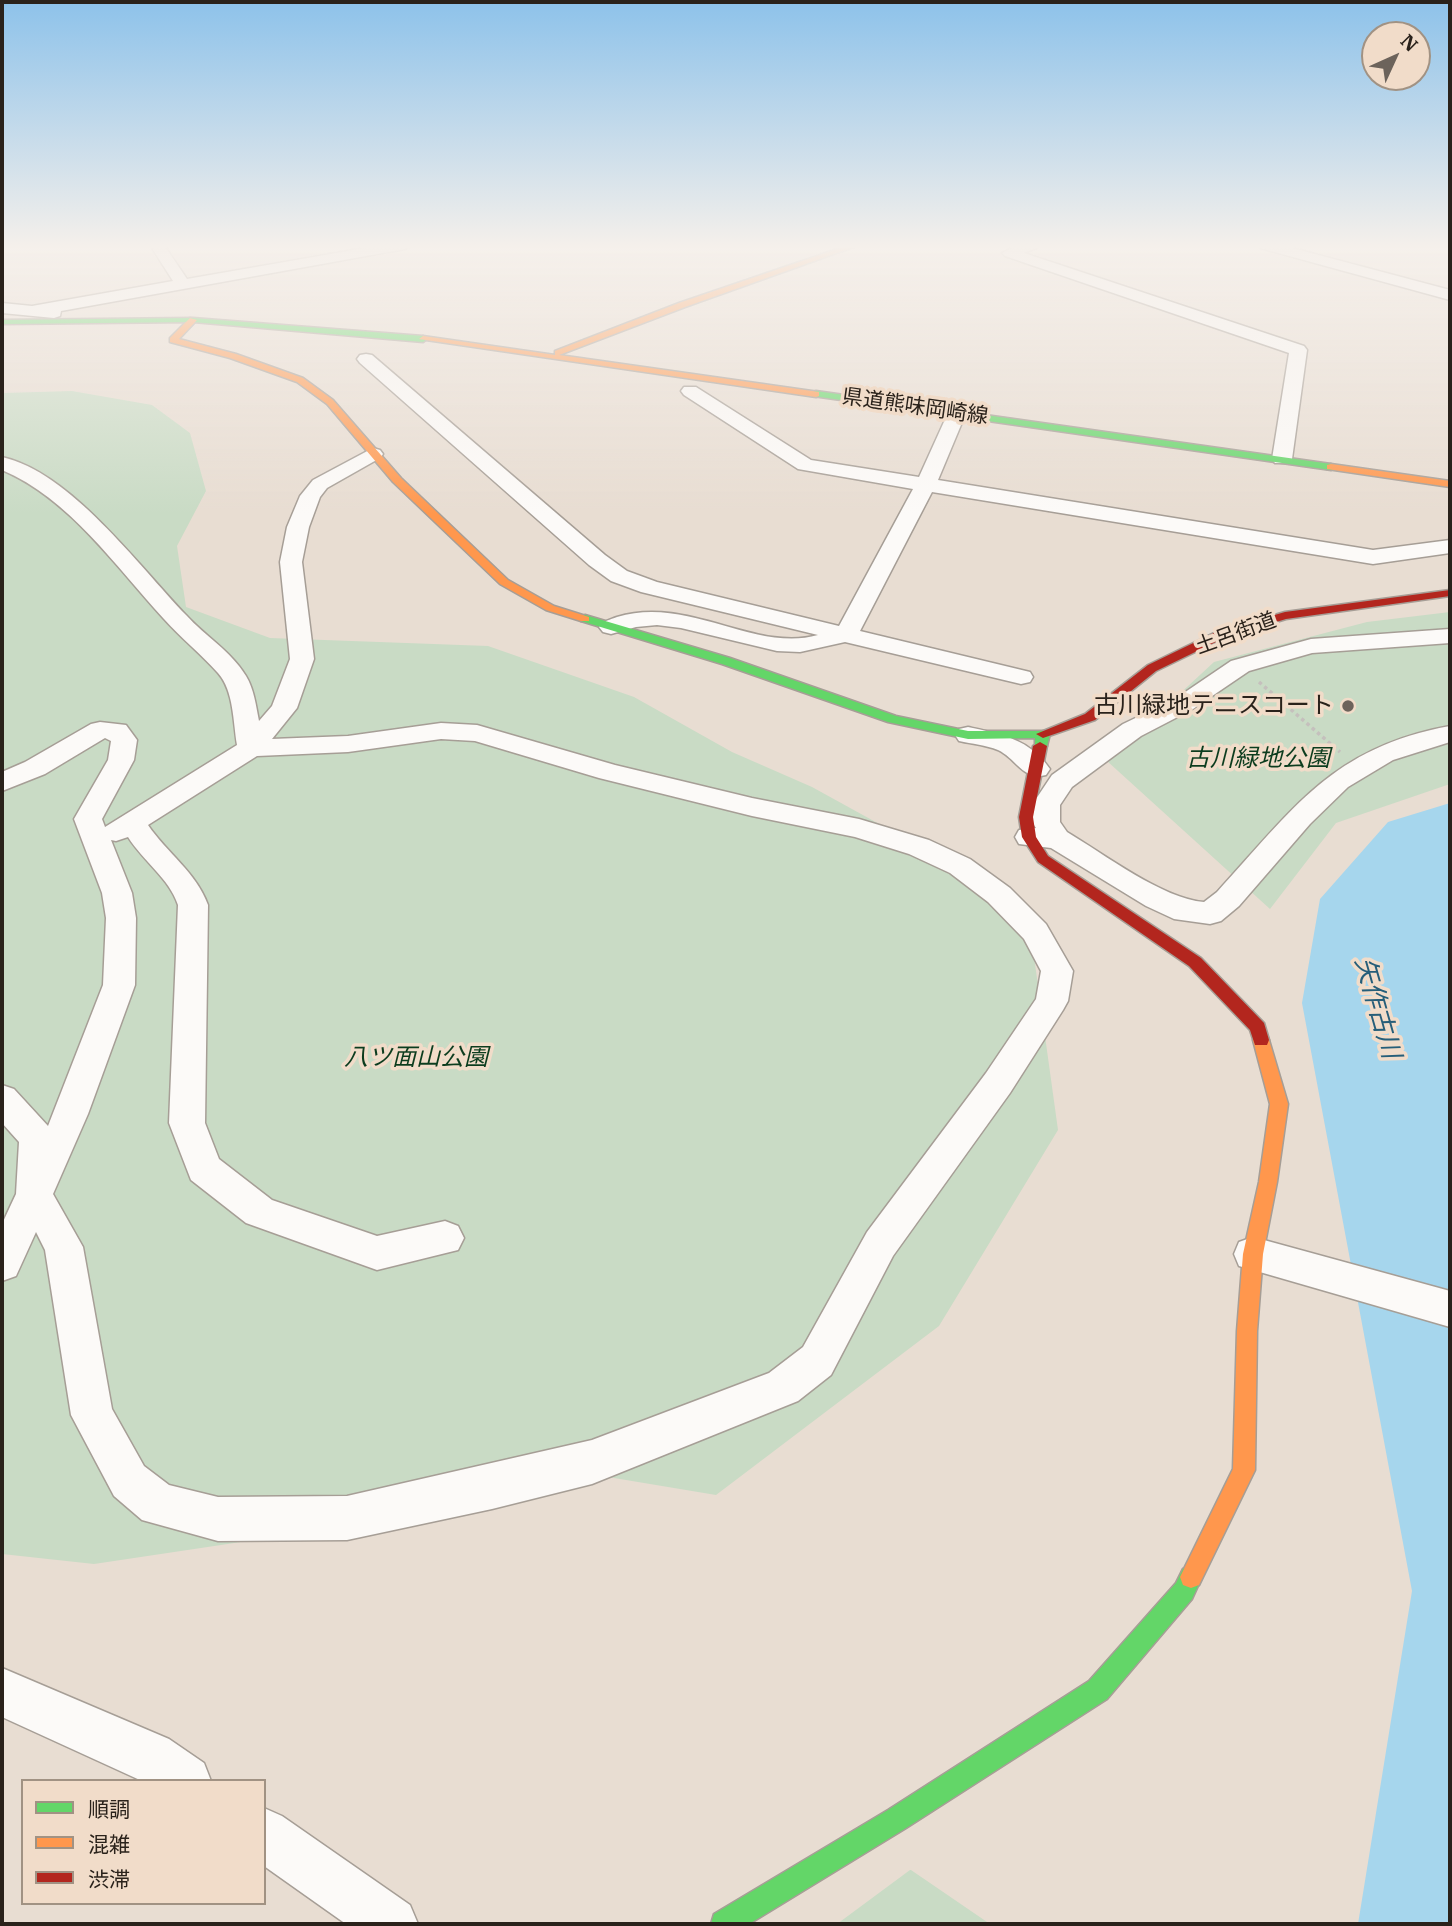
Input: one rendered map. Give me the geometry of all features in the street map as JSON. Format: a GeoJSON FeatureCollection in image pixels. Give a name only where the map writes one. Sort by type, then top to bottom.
{"type":"FeatureCollection","features":[{"type":"Feature","properties":{"kind":"street","name":"土呂街道"},"geometry":{"type":"LineString","coordinates":[[178,335],[173,340],[233,356],[300,380],[330,402],[358,432],[373,454],[504,582],[550,608],[726,661],[893,719],[968,735],[1044,734],[1090,717],[1152,668],[1220,635],[1285,616],[1450,593]]}},
{"type":"Feature","properties":{"kind":"street","name":"県道熊味岡崎線"},"geometry":{"type":"LineString","coordinates":[[388,335],[554,354],[1450,484]]}},
{"type":"Feature","properties":{"kind":"street"},"geometry":{"type":"LineString","coordinates":[[554,354],[604,335]]}},
{"type":"Feature","properties":{"kind":"street"},"geometry":{"type":"LineString","coordinates":[[1253,335],[1298,350],[1282,458]]}},
{"type":"Feature","properties":{"kind":"street"},"geometry":{"type":"LineString","coordinates":[[366,359],[597,560],[620,576],[649,587],[1021,677]]}},
{"type":"Feature","properties":{"kind":"street"},"geometry":{"type":"LineString","coordinates":[[690,391],[805,466],[1373,557],[1450,547]]}},
{"type":"Feature","properties":{"kind":"street"},"geometry":{"type":"LineString","coordinates":[[611,627],[636,619],[674,620],[756,641],[803,645],[847,633],[926,484],[957,413]]}},
{"type":"Feature","properties":{"kind":"street"},"geometry":{"type":"LineString","coordinates":[[99,843],[251,748],[284,708],[296,682],[302,659],[291,562],[298,527],[310,496],[320,484],[373,454]]}},
{"type":"Feature","properties":{"kind":"street"},"geometry":{"type":"LineString","coordinates":[[2,463],[21,468],[67,503],[104,538],[181,624],[236,678],[251,748]]}},
{"type":"Feature","properties":{"kind":"street"},"geometry":{"type":"LineString","coordinates":[[724,1924],[897,1819],[1098,1690],[1184,1591],[1244,1470],[1247,1331],[1253,1254],[1268,1182],[1279,1104],[1258,1027],[1195,962],[1044,859],[1046,805],[1062,781],[1132,730],[1184,704],[1240,666],[1311,646],[1450,636]]}},
{"type":"Feature","properties":{"kind":"street"},"geometry":{"type":"LineString","coordinates":[[2,782],[35,768],[100,730],[117,731],[124,740],[121,760],[88,819],[117,893],[121,918],[119,985],[71,1114],[2,1264]]}},
{"type":"Feature","properties":{"kind":"street"},"geometry":{"type":"LineString","coordinates":[[2,1099],[37,1138],[34,1195],[64,1247],[92,1415],[129,1481],[159,1504],[218,1519],[347,1518],[592,1462],[783,1388],[817,1360],[880,1244],[998,1083],[1052,1001],[1057,971],[1035,932],[999,895],[960,866],[919,847],[859,828],[692,793],[477,733],[441,731],[348,744],[251,748]]}},
{"type":"Feature","properties":{"kind":"street"},"geometry":{"type":"LineString","coordinates":[[1044,734],[1026,817],[1043,838],[1157,899],[1185,911],[1210,913],[1228,900],[1326,791],[1358,768],[1431,737],[1450,734]]}},
{"type":"Feature","properties":{"kind":"street"},"geometry":{"type":"LineString","coordinates":[[968,735],[1005,743],[1022,751],[1036,769]]}},
{"type":"Feature","properties":{"kind":"street"},"geometry":{"type":"LineString","coordinates":[[132,822],[154,854],[176,873],[189,891],[193,905],[187,1124],[204,1169],[259,1212],[377,1253],[445,1238]]}},
{"type":"Feature","properties":{"kind":"street"},"geometry":{"type":"LineString","coordinates":[[1253,1254],[1450,1309]]}},
{"type":"Feature","properties":{"kind":"street"},"geometry":{"type":"LineString","coordinates":[[2,1692],[151,1757],[183,1779]]}},
{"type":"Feature","properties":{"kind":"street"},"geometry":{"type":"LineString","coordinates":[[266,1835],[391,1924]]}},
{"type":"Feature","properties":{"kind":"path"},"geometry":{"type":"LineString","coordinates":[[1240,666],[1358,768]]}},
{"type":"Feature","properties":{"kind":"green space","name":"八ツ面山公園"},"geometry":{"type":"Polygon","coordinates":[[[72,391],[152,405],[190,433],[206,491],[177,546],[186,607],[270,638],[488,646],[634,697],[732,752],[812,787],[921,847],[1031,935],[1058,1130],[939,1326],[716,1495],[608,1477],[388,1520],[94,1564],[2,1554],[2,393],[72,391]]]}},
{"type":"Feature","properties":{"kind":"green space","name":"古川緑地公園"},"geometry":{"type":"Polygon","coordinates":[[[1450,612],[1450,784],[1336,823],[1270,909],[1107,761],[1214,662],[1367,622],[1450,612]]]}},
{"type":"Feature","properties":{"kind":"green space"},"geometry":{"type":"Polygon","coordinates":[[[911,1870],[990,1924],[837,1924],[911,1870]]]}},
{"type":"Feature","properties":{"kind":"water","name":"矢作古川"},"geometry":{"type":"Polygon","coordinates":[[[1450,803],[1450,1924],[1358,1924],[1412,1591],[1302,1003],[1320,899],[1388,822],[1450,803]]]}},
{"type":"Feature","properties":{"kind":"traffic: fast"},"geometry":{"type":"LineString","coordinates":[[373,335],[423,339]]}},
{"type":"Feature","properties":{"kind":"traffic: fast"},"geometry":{"type":"LineString","coordinates":[[816,394],[1331,467]]}},
{"type":"Feature","properties":{"kind":"traffic: fast"},"geometry":{"type":"LineString","coordinates":[[585,619],[726,661],[893,719],[968,735],[1043,734],[1040,746]]}},
{"type":"Feature","properties":{"kind":"traffic: fast"},"geometry":{"type":"LineString","coordinates":[[724,1924],[897,1819],[1098,1690],[1184,1591],[1191,1577]]}},
{"type":"Feature","properties":{"kind":"traffic: slow"},"geometry":{"type":"LineString","coordinates":[[178,335],[173,340],[233,356],[300,380],[330,402],[397,480],[504,582],[550,608],[585,619]]}},
{"type":"Feature","properties":{"kind":"traffic: slow"},"geometry":{"type":"LineString","coordinates":[[558,353],[605,335]]}},
{"type":"Feature","properties":{"kind":"traffic: slow"},"geometry":{"type":"LineString","coordinates":[[423,339],[816,394]]}},
{"type":"Feature","properties":{"kind":"traffic: slow"},"geometry":{"type":"LineString","coordinates":[[1331,467],[1450,484]]}},
{"type":"Feature","properties":{"kind":"traffic: slow"},"geometry":{"type":"LineString","coordinates":[[1191,1577],[1244,1470],[1247,1331],[1253,1254],[1268,1182],[1279,1104],[1261,1040]]}},
{"type":"Feature","properties":{"kind":"traffic: jam"},"geometry":{"type":"LineString","coordinates":[[1043,734],[1090,717],[1152,668],[1220,635],[1285,616],[1450,593]]}},
{"type":"Feature","properties":{"kind":"traffic: jam"},"geometry":{"type":"LineString","coordinates":[[1040,746],[1026,817],[1029,837],[1043,859],[1195,962],[1258,1027],[1261,1040]]}},
{"type":"Feature","properties":{"kind":"place","name":"古川緑地テニスコート"},"geometry":{"type":"Point","coordinates":[1348,706]}}]}
